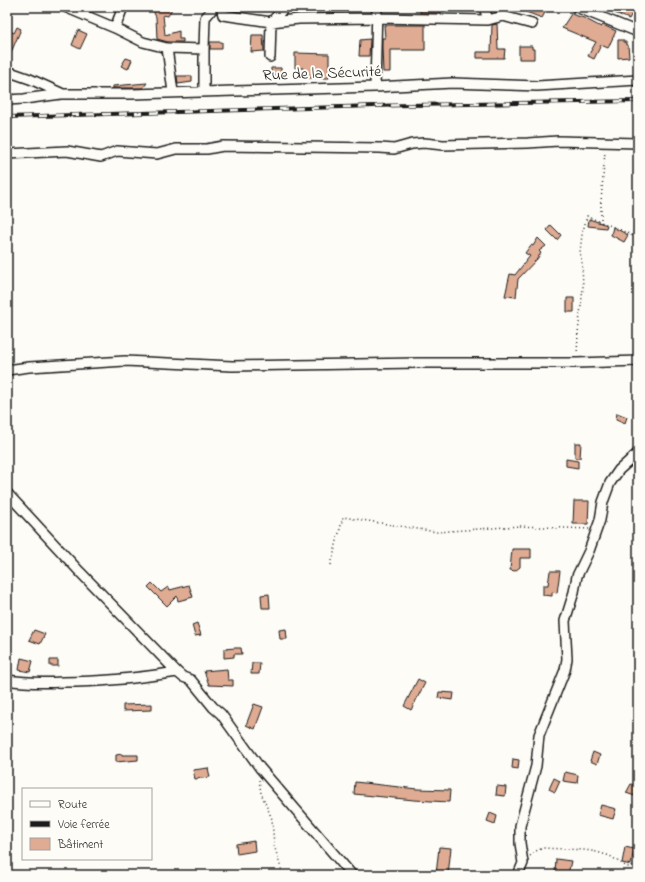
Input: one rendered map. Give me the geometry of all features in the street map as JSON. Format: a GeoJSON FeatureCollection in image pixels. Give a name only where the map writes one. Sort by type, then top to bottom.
{"type":"FeatureCollection","features":[{"type":"Feature","properties":{"kind":"street"},"geometry":{"type":"LineString","coordinates":[[65,7],[115,28],[143,42],[167,48],[204,49]]}},
{"type":"Feature","properties":{"kind":"street"},"geometry":{"type":"LineString","coordinates":[[115,28],[123,7]]}},
{"type":"Feature","properties":{"kind":"street"},"geometry":{"type":"LineString","coordinates":[[204,92],[205,18],[214,7]]}},
{"type":"Feature","properties":{"kind":"street"},"geometry":{"type":"LineString","coordinates":[[222,7],[223,15],[271,22],[299,19],[376,18],[488,20],[503,16],[532,24]]}},
{"type":"Feature","properties":{"kind":"street"},"geometry":{"type":"LineString","coordinates":[[270,57],[271,22],[285,7]]}},
{"type":"Feature","properties":{"kind":"street"},"geometry":{"type":"LineString","coordinates":[[376,7],[376,87]]}},
{"type":"Feature","properties":{"kind":"street"},"geometry":{"type":"LineString","coordinates":[[484,7],[488,20]]}},
{"type":"Feature","properties":{"kind":"street"},"geometry":{"type":"LineString","coordinates":[[576,7],[637,30]]}},
{"type":"Feature","properties":{"kind":"street"},"geometry":{"type":"LineString","coordinates":[[167,48],[173,92]]}},
{"type":"Feature","properties":{"kind":"street"},"geometry":{"type":"LineString","coordinates":[[7,71],[30,79],[61,94]]}},
{"type":"Feature","properties":{"kind":"street","name":"Rue de la Sécurité"},"geometry":{"type":"LineString","coordinates":[[7,100],[61,94],[204,92],[376,87],[453,83],[537,86],[638,80]]}},
{"type":"Feature","properties":{"kind":"street"},"geometry":{"type":"LineString","coordinates":[[7,154],[67,151],[101,156],[117,151],[157,154],[176,148],[207,149],[223,146],[394,149],[412,144],[424,143],[528,143],[558,141],[638,143]]}},
{"type":"Feature","properties":{"kind":"street"},"geometry":{"type":"LineString","coordinates":[[7,370],[29,367],[125,362],[232,366],[418,363],[577,363],[638,361]]}},
{"type":"Feature","properties":{"kind":"street"},"geometry":{"type":"LineString","coordinates":[[518,875],[523,863],[520,844],[520,826],[536,766],[539,735],[565,670],[567,659],[564,621],[574,592],[577,576],[589,551],[600,520],[603,502],[610,483],[620,470],[638,453]]}},
{"type":"Feature","properties":{"kind":"street"},"geometry":{"type":"LineString","coordinates":[[7,493],[80,572],[177,672],[183,677],[191,680],[213,707],[221,714],[260,768],[352,875]]}},
{"type":"Feature","properties":{"kind":"street"},"geometry":{"type":"LineString","coordinates":[[7,680],[26,683],[95,682],[146,677],[177,672]]}},
{"type":"Feature","properties":{"kind":"path"},"geometry":{"type":"LineString","coordinates":[[601,223],[601,202],[606,142]]}},
{"type":"Feature","properties":{"kind":"path"},"geometry":{"type":"LineString","coordinates":[[633,236],[635,207],[638,193]]}},
{"type":"Feature","properties":{"kind":"path"},"geometry":{"type":"LineString","coordinates":[[577,363],[578,333],[583,288],[580,252],[582,235],[587,216],[601,223],[610,225],[638,239]]}},
{"type":"Feature","properties":{"kind":"path"},"geometry":{"type":"LineString","coordinates":[[330,564],[343,517],[436,532],[519,526],[597,529]]}},
{"type":"Feature","properties":{"kind":"path"},"geometry":{"type":"LineString","coordinates":[[260,768],[258,779],[261,793],[272,819],[274,845],[283,875]]}},
{"type":"Feature","properties":{"kind":"path"},"geometry":{"type":"LineString","coordinates":[[523,863],[536,851],[543,848],[597,852],[610,856],[627,867],[638,866]]}},
{"type":"Feature","properties":{"kind":"building"},"geometry":{"type":"Polygon","coordinates":[[[156,7],[173,7],[168,16],[163,15],[165,35],[179,31],[179,39],[183,39],[183,42],[168,42],[157,39],[156,17],[154,13],[156,7]]]}},
{"type":"Feature","properties":{"kind":"building"},"geometry":{"type":"Polygon","coordinates":[[[304,7],[328,7],[328,10],[335,10],[335,13],[304,13],[304,7]]]}},
{"type":"Feature","properties":{"kind":"building"},"geometry":{"type":"Polygon","coordinates":[[[421,7],[441,7],[441,13],[420,13],[421,7]]]}},
{"type":"Feature","properties":{"kind":"building"},"geometry":{"type":"Polygon","coordinates":[[[528,7],[548,7],[542,18],[526,12],[528,7]]]}},
{"type":"Feature","properties":{"kind":"building"},"geometry":{"type":"Polygon","coordinates":[[[601,7],[628,7],[634,10],[629,19],[601,7]]]}},
{"type":"Feature","properties":{"kind":"building"},"geometry":{"type":"Polygon","coordinates":[[[571,14],[584,18],[601,27],[603,25],[616,31],[608,48],[601,45],[594,59],[588,56],[596,42],[562,28],[571,14]]]}},
{"type":"Feature","properties":{"kind":"building"},"geometry":{"type":"Polygon","coordinates":[[[497,24],[498,49],[505,49],[504,58],[477,58],[477,52],[491,52],[492,25],[497,24]]]}},
{"type":"Feature","properties":{"kind":"building"},"geometry":{"type":"Polygon","coordinates":[[[384,25],[425,25],[425,50],[390,50],[390,72],[383,72],[382,38],[385,38],[384,25]]]}},
{"type":"Feature","properties":{"kind":"building"},"geometry":{"type":"Polygon","coordinates":[[[17,27],[21,29],[7,62],[7,47],[10,41],[7,40],[7,30],[14,33],[17,27]]]}},
{"type":"Feature","properties":{"kind":"building"},"geometry":{"type":"Polygon","coordinates":[[[78,30],[87,34],[80,49],[72,45],[78,30]]]}},
{"type":"Feature","properties":{"kind":"building"},"geometry":{"type":"Polygon","coordinates":[[[252,35],[263,35],[264,51],[251,52],[252,35]]]}},
{"type":"Feature","properties":{"kind":"building"},"geometry":{"type":"Polygon","coordinates":[[[370,39],[369,56],[359,56],[360,40],[370,39]]]}},
{"type":"Feature","properties":{"kind":"building"},"geometry":{"type":"Polygon","coordinates":[[[618,40],[624,40],[626,45],[628,45],[629,57],[618,58],[618,40]]]}},
{"type":"Feature","properties":{"kind":"building"},"geometry":{"type":"Polygon","coordinates":[[[210,42],[222,42],[222,49],[210,49],[210,42]]]}},
{"type":"Feature","properties":{"kind":"building"},"geometry":{"type":"Polygon","coordinates":[[[519,46],[532,46],[532,49],[534,49],[534,59],[519,59],[519,46]]]}},
{"type":"Feature","properties":{"kind":"building"},"geometry":{"type":"Polygon","coordinates":[[[295,53],[329,54],[329,78],[303,78],[303,68],[295,68],[295,53]]]}},
{"type":"Feature","properties":{"kind":"building"},"geometry":{"type":"Polygon","coordinates":[[[126,58],[132,60],[128,69],[121,66],[126,58]]]}},
{"type":"Feature","properties":{"kind":"building"},"geometry":{"type":"Polygon","coordinates":[[[271,68],[281,68],[281,75],[271,75],[271,68]]]}},
{"type":"Feature","properties":{"kind":"building"},"geometry":{"type":"Polygon","coordinates":[[[177,76],[192,76],[192,82],[178,84],[177,76]]]}},
{"type":"Feature","properties":{"kind":"building"},"geometry":{"type":"Polygon","coordinates":[[[147,83],[143,88],[113,88],[113,86],[147,83]]]}},
{"type":"Feature","properties":{"kind":"building"},"geometry":{"type":"Polygon","coordinates":[[[589,219],[607,225],[606,228],[588,226],[589,219]]]}},
{"type":"Feature","properties":{"kind":"building"},"geometry":{"type":"Polygon","coordinates":[[[551,225],[561,235],[557,240],[547,230],[551,225]]]}},
{"type":"Feature","properties":{"kind":"building"},"geometry":{"type":"Polygon","coordinates":[[[613,227],[628,235],[624,242],[611,235],[613,227]]]}},
{"type":"Feature","properties":{"kind":"building"},"geometry":{"type":"Polygon","coordinates":[[[538,238],[546,246],[539,251],[541,253],[537,259],[518,279],[516,297],[505,296],[510,274],[515,275],[530,256],[525,253],[531,245],[533,246],[538,238]]]}},
{"type":"Feature","properties":{"kind":"building"},"geometry":{"type":"Polygon","coordinates":[[[567,298],[574,298],[574,312],[567,312],[567,298]]]}},
{"type":"Feature","properties":{"kind":"building"},"geometry":{"type":"Polygon","coordinates":[[[617,413],[627,417],[625,423],[616,419],[617,413]]]}},
{"type":"Feature","properties":{"kind":"building"},"geometry":{"type":"Polygon","coordinates":[[[575,443],[581,443],[580,458],[575,458],[575,443]]]}},
{"type":"Feature","properties":{"kind":"building"},"geometry":{"type":"Polygon","coordinates":[[[566,459],[578,461],[578,468],[566,466],[566,459]]]}},
{"type":"Feature","properties":{"kind":"building"},"geometry":{"type":"Polygon","coordinates":[[[574,501],[589,501],[588,524],[573,524],[574,501]]]}},
{"type":"Feature","properties":{"kind":"building"},"geometry":{"type":"Polygon","coordinates":[[[512,549],[531,549],[531,558],[520,558],[520,567],[515,571],[510,570],[512,549]]]}},
{"type":"Feature","properties":{"kind":"building"},"geometry":{"type":"Polygon","coordinates":[[[550,571],[560,571],[557,593],[552,592],[552,596],[543,595],[543,585],[548,585],[550,571]]]}},
{"type":"Feature","properties":{"kind":"building"},"geometry":{"type":"Polygon","coordinates":[[[152,583],[161,592],[168,587],[170,590],[189,585],[193,597],[178,601],[177,596],[167,606],[148,587],[152,583]]]}},
{"type":"Feature","properties":{"kind":"building"},"geometry":{"type":"Polygon","coordinates":[[[269,594],[270,608],[262,608],[261,595],[269,594]]]}},
{"type":"Feature","properties":{"kind":"building"},"geometry":{"type":"Polygon","coordinates":[[[197,623],[201,635],[195,636],[192,625],[197,623]]]}},
{"type":"Feature","properties":{"kind":"building"},"geometry":{"type":"Polygon","coordinates":[[[286,629],[287,639],[280,639],[279,630],[286,629]]]}},
{"type":"Feature","properties":{"kind":"building"},"geometry":{"type":"Polygon","coordinates":[[[34,630],[45,634],[40,644],[29,640],[34,630]]]}},
{"type":"Feature","properties":{"kind":"building"},"geometry":{"type":"Polygon","coordinates":[[[241,648],[242,654],[234,654],[234,657],[224,658],[224,649],[241,648]]]}},
{"type":"Feature","properties":{"kind":"building"},"geometry":{"type":"Polygon","coordinates":[[[21,658],[33,661],[30,672],[19,670],[21,658]]]}},
{"type":"Feature","properties":{"kind":"building"},"geometry":{"type":"Polygon","coordinates":[[[50,660],[58,660],[58,666],[50,666],[50,660]]]}},
{"type":"Feature","properties":{"kind":"building"},"geometry":{"type":"Polygon","coordinates":[[[252,663],[260,663],[259,674],[251,674],[252,663]]]}},
{"type":"Feature","properties":{"kind":"building"},"geometry":{"type":"Polygon","coordinates":[[[227,669],[228,680],[233,680],[233,686],[209,685],[204,671],[227,669]]]}},
{"type":"Feature","properties":{"kind":"building"},"geometry":{"type":"Polygon","coordinates":[[[418,679],[425,683],[411,710],[404,706],[418,679]]]}},
{"type":"Feature","properties":{"kind":"building"},"geometry":{"type":"Polygon","coordinates":[[[439,692],[454,693],[453,700],[438,698],[439,692]]]}},
{"type":"Feature","properties":{"kind":"building"},"geometry":{"type":"Polygon","coordinates":[[[152,704],[152,710],[123,711],[123,705],[152,704]]]}},
{"type":"Feature","properties":{"kind":"building"},"geometry":{"type":"Polygon","coordinates":[[[254,704],[263,707],[255,729],[246,725],[254,704]]]}},
{"type":"Feature","properties":{"kind":"building"},"geometry":{"type":"Polygon","coordinates":[[[593,752],[600,755],[597,764],[590,761],[593,752]]]}},
{"type":"Feature","properties":{"kind":"building"},"geometry":{"type":"Polygon","coordinates":[[[116,755],[138,755],[138,760],[116,762],[116,755]]]}},
{"type":"Feature","properties":{"kind":"building"},"geometry":{"type":"Polygon","coordinates":[[[513,759],[519,760],[518,769],[512,768],[513,759]]]}},
{"type":"Feature","properties":{"kind":"building"},"geometry":{"type":"Polygon","coordinates":[[[208,768],[210,777],[195,779],[193,770],[208,768]]]}},
{"type":"Feature","properties":{"kind":"building"},"geometry":{"type":"Polygon","coordinates":[[[565,772],[578,775],[577,783],[563,781],[565,772]]]}},
{"type":"Feature","properties":{"kind":"building"},"geometry":{"type":"Polygon","coordinates":[[[554,778],[560,781],[555,792],[549,789],[554,778]]]}},
{"type":"Feature","properties":{"kind":"building"},"geometry":{"type":"Polygon","coordinates":[[[355,782],[417,789],[450,790],[449,802],[354,794],[355,782]]]}},
{"type":"Feature","properties":{"kind":"building"},"geometry":{"type":"Polygon","coordinates":[[[631,784],[638,786],[638,797],[626,793],[631,784]]]}},
{"type":"Feature","properties":{"kind":"building"},"geometry":{"type":"Polygon","coordinates":[[[497,786],[506,787],[505,796],[496,795],[497,786]]]}},
{"type":"Feature","properties":{"kind":"building"},"geometry":{"type":"Polygon","coordinates":[[[601,805],[616,809],[613,819],[598,815],[601,805]]]}},
{"type":"Feature","properties":{"kind":"building"},"geometry":{"type":"Polygon","coordinates":[[[490,813],[497,816],[495,824],[487,821],[490,813]]]}},
{"type":"Feature","properties":{"kind":"building"},"geometry":{"type":"Polygon","coordinates":[[[254,841],[255,851],[237,854],[236,844],[254,841]]]}},
{"type":"Feature","properties":{"kind":"building"},"geometry":{"type":"Polygon","coordinates":[[[439,847],[451,848],[448,875],[436,875],[439,847]]]}},
{"type":"Feature","properties":{"kind":"building"},"geometry":{"type":"Polygon","coordinates":[[[625,847],[634,849],[631,865],[622,863],[625,847]]]}},
{"type":"Feature","properties":{"kind":"building"},"geometry":{"type":"Polygon","coordinates":[[[556,859],[571,861],[568,874],[555,873],[556,859]]]}},
{"type":"Feature","properties":{"kind":"railway"},"geometry":{"type":"LineString","coordinates":[[7,117],[409,105],[638,101]]}}]}
